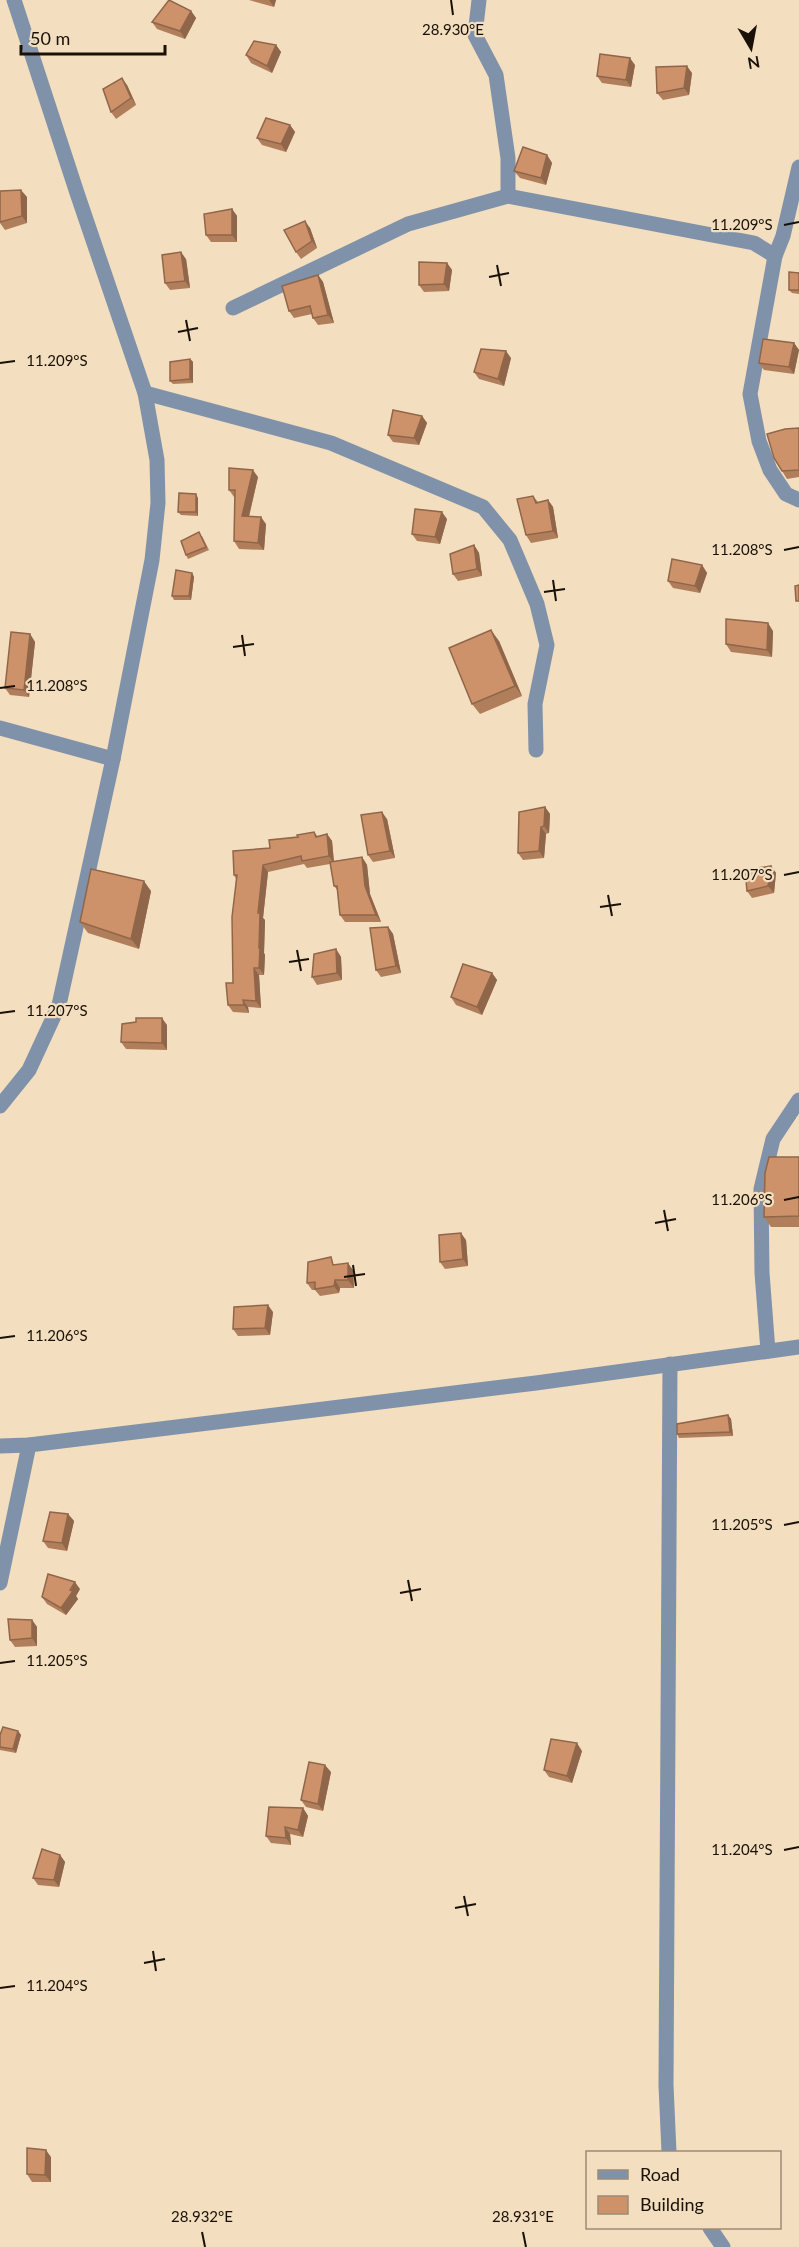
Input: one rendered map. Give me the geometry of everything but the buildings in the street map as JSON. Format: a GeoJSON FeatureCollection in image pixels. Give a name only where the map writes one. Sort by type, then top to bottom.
{"type":"FeatureCollection","features":[{"type":"Feature","properties":{"kind":"street"},"geometry":{"type":"LineString","coordinates":[[0,1106],[29,1070],[59,1005],[113,759],[152,561],[158,503],[157,460],[144,393],[76,194],[14,0]]}},
{"type":"Feature","properties":{"kind":"street"},"geometry":{"type":"LineString","coordinates":[[479,0],[475,35],[496,75],[508,158],[508,196]]}},
{"type":"Feature","properties":{"kind":"street"},"geometry":{"type":"LineString","coordinates":[[799,167],[783,236],[775,256],[750,394],[759,441],[770,470],[786,494],[799,500]]}},
{"type":"Feature","properties":{"kind":"street"},"geometry":{"type":"LineString","coordinates":[[233,308],[408,224],[508,196],[754,243],[775,256]]}},
{"type":"Feature","properties":{"kind":"street"},"geometry":{"type":"LineString","coordinates":[[144,393],[331,443],[483,507],[510,540],[537,604],[547,645],[535,704],[536,750]]}},
{"type":"Feature","properties":{"kind":"street"},"geometry":{"type":"LineString","coordinates":[[0,728],[113,759]]}},
{"type":"Feature","properties":{"kind":"street"},"geometry":{"type":"LineString","coordinates":[[768,1351],[762,1273],[761,1189],[773,1139],[799,1100]]}},
{"type":"Feature","properties":{"kind":"street"},"geometry":{"type":"LineString","coordinates":[[0,1446],[29,1445],[291,1414],[799,1347]]}},
{"type":"Feature","properties":{"kind":"street"},"geometry":{"type":"LineString","coordinates":[[669,2151],[666,2085],[670,1364]]}},
{"type":"Feature","properties":{"kind":"street"},"geometry":{"type":"LineString","coordinates":[[0,1583],[29,1445]]}},
{"type":"Feature","properties":{"kind":"street"},"geometry":{"type":"LineString","coordinates":[[711,2229],[723,2247]]}}]}
